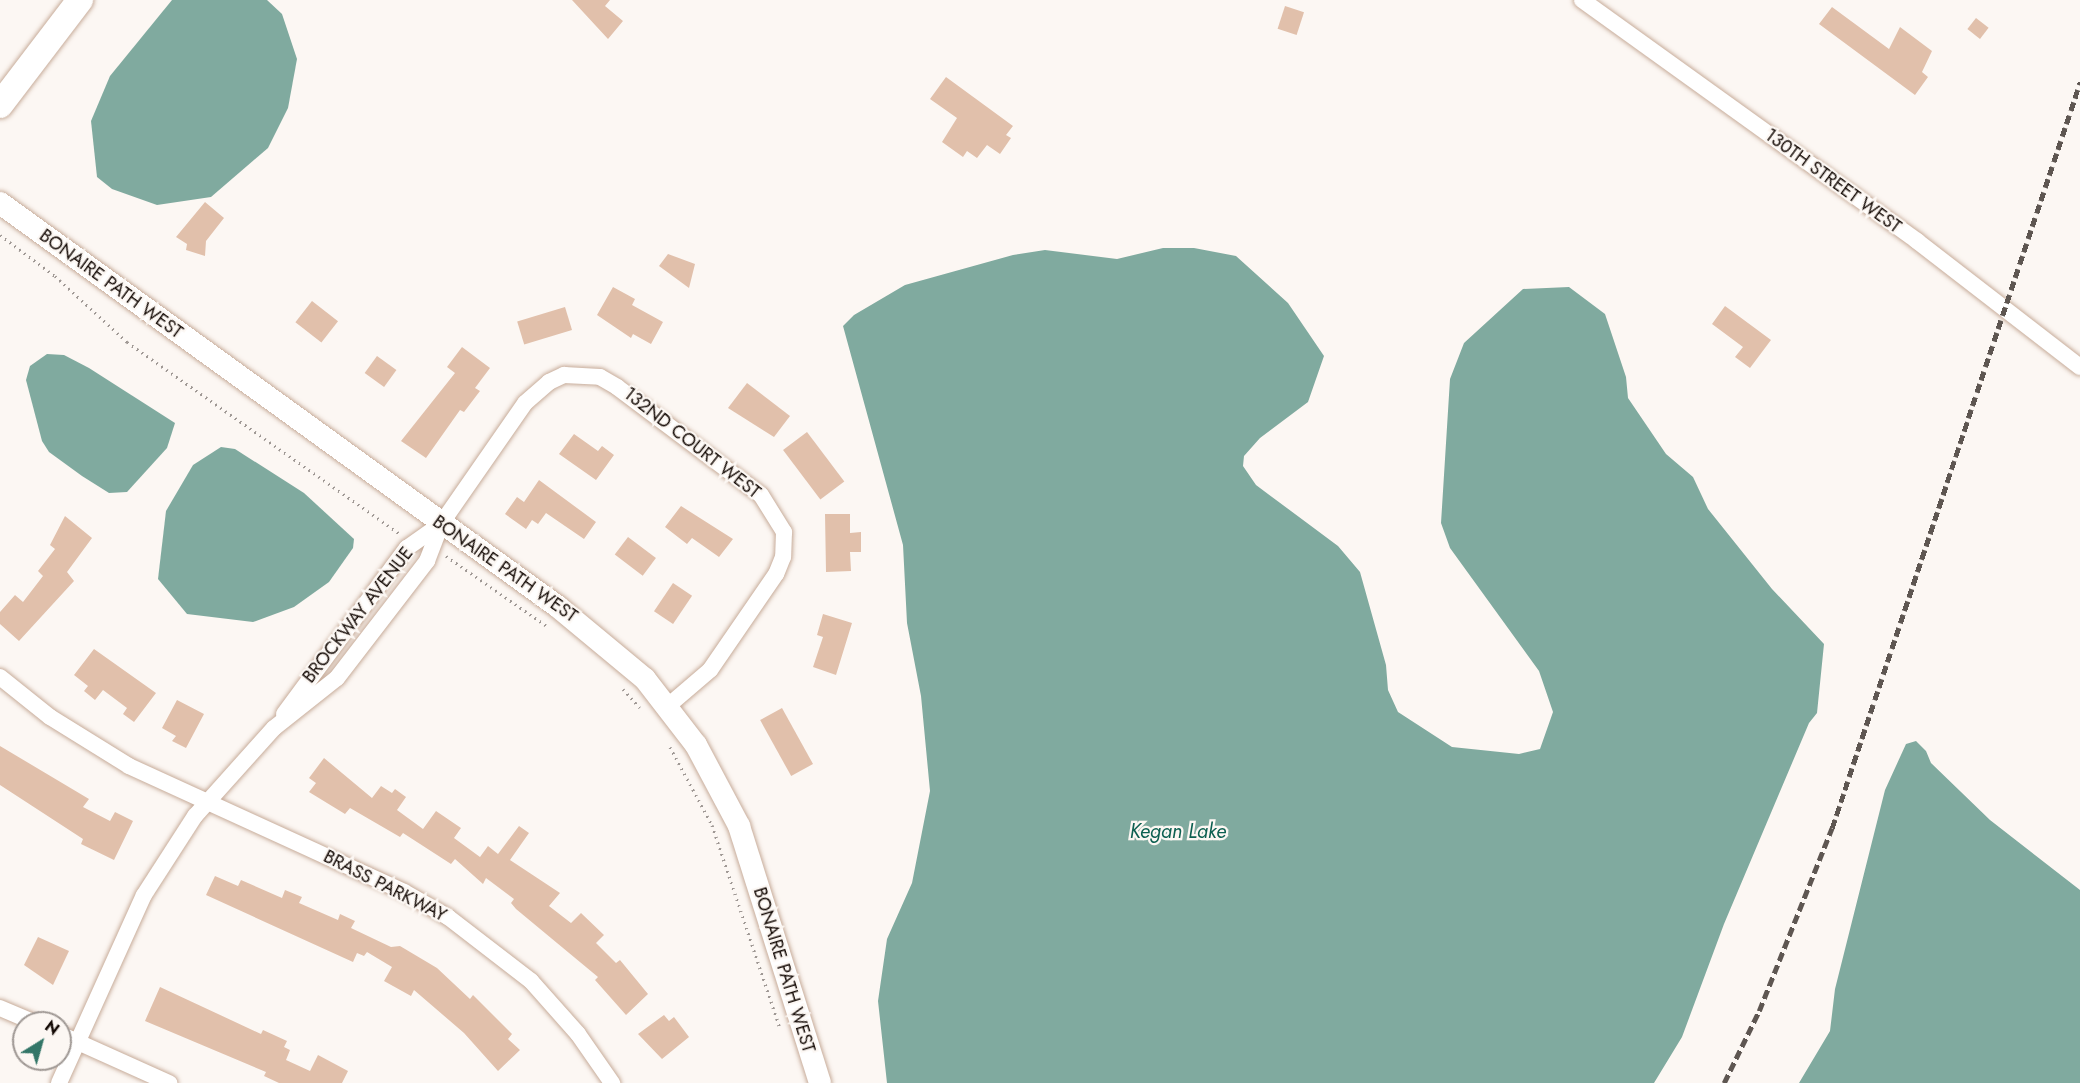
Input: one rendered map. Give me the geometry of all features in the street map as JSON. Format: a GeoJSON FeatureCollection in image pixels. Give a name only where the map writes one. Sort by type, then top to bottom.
{"type":"FeatureCollection","features":[{"type":"Feature","properties":{"kind":"main road"},"geometry":{"type":"LineString","coordinates":[[0,105],[80,0]]}},
{"type":"Feature","properties":{"kind":"street","name":"130TH STREET WEST"},"geometry":{"type":"LineString","coordinates":[[1582,0],[1917,241],[2080,367]]}},
{"type":"Feature","properties":{"kind":"street","name":"BONAIRE PATH WEST"},"geometry":{"type":"LineString","coordinates":[[0,203],[589,629],[622,657],[668,706],[713,774],[739,826],[820,1083]]}},
{"type":"Feature","properties":{"kind":"street","name":"132ND COURT WEST"},"geometry":{"type":"LineString","coordinates":[[441,524],[525,403],[549,382],[582,373],[618,387],[761,495],[784,532],[783,557],[776,574],[710,670],[668,706]]}},
{"type":"Feature","properties":{"kind":"street","name":"BROCKWAY AVENUE"},"geometry":{"type":"LineString","coordinates":[[274,728],[337,678],[420,570],[424,545],[441,524]]}},
{"type":"Feature","properties":{"kind":"street","name":"BROCKWAY AVENUE"},"geometry":{"type":"LineString","coordinates":[[59,1083],[144,894],[206,803],[274,728],[318,663],[407,548],[424,545]]}},
{"type":"Feature","properties":{"kind":"street","name":"BRASS PARKWAY"},"geometry":{"type":"LineString","coordinates":[[0,677],[89,743],[206,803],[404,892],[470,932],[553,1004],[612,1083]]}},
{"type":"Feature","properties":{"kind":"street"},"geometry":{"type":"LineString","coordinates":[[72,1039],[169,1083]]}},
{"type":"Feature","properties":{"kind":"path"},"geometry":{"type":"LineString","coordinates":[[0,235],[55,276],[127,342],[550,629]]}},
{"type":"Feature","properties":{"kind":"path"},"geometry":{"type":"LineString","coordinates":[[620,686],[643,712]]}},
{"type":"Feature","properties":{"kind":"path"},"geometry":{"type":"LineString","coordinates":[[668,744],[712,825],[783,1038]]}},
{"type":"Feature","properties":{"kind":"water"},"geometry":{"type":"Polygon","coordinates":[[[172,0],[267,0],[282,14],[297,59],[288,108],[268,148],[211,197],[157,205],[112,189],[97,177],[91,121],[110,76],[172,0]]]}},
{"type":"Feature","properties":{"kind":"water","name":"Kegan Lake"},"geometry":{"type":"Polygon","coordinates":[[[1163,248],[1194,248],[1236,256],[1288,303],[1324,356],[1308,402],[1260,438],[1244,456],[1243,466],[1256,485],[1338,546],[1360,572],[1386,665],[1388,690],[1398,712],[1452,747],[1519,754],[1540,749],[1553,712],[1539,671],[1450,548],[1441,523],[1450,379],[1464,343],[1523,289],[1569,287],[1605,314],[1626,377],[1628,398],[1666,454],[1693,477],[1708,509],[1772,589],[1824,644],[1817,713],[1809,723],[1724,924],[1682,1037],[1654,1083],[887,1083],[878,1001],[887,939],[912,883],[930,791],[921,696],[907,623],[903,545],[843,326],[854,315],[905,285],[1013,255],[1045,250],[1117,259],[1163,248]]]}},
{"type":"Feature","properties":{"kind":"water"},"geometry":{"type":"Polygon","coordinates":[[[47,354],[64,355],[89,368],[175,423],[167,448],[127,492],[109,493],[49,452],[42,441],[26,380],[30,366],[47,354]]]}},
{"type":"Feature","properties":{"kind":"water"},"geometry":{"type":"Polygon","coordinates":[[[221,447],[235,449],[304,493],[354,539],[353,548],[329,582],[294,607],[253,622],[187,614],[158,579],[166,511],[193,465],[221,447]]]}},
{"type":"Feature","properties":{"kind":"water"},"geometry":{"type":"Polygon","coordinates":[[[1916,741],[1926,751],[1931,763],[1990,820],[2080,890],[2080,1083],[1799,1083],[1830,1031],[1835,989],[1885,790],[1906,744],[1916,741]]]}},
{"type":"Feature","properties":{"kind":"building"},"geometry":{"type":"Polygon","coordinates":[[[572,0],[610,0],[605,6],[623,21],[608,39],[572,0]]]}},
{"type":"Feature","properties":{"kind":"building"},"geometry":{"type":"Polygon","coordinates":[[[1285,6],[1304,12],[1297,35],[1278,29],[1285,6]]]}},
{"type":"Feature","properties":{"kind":"building"},"geometry":{"type":"Polygon","coordinates":[[[1832,7],[1889,49],[1900,27],[1932,51],[1922,72],[1928,77],[1915,95],[1819,24],[1832,7]]]}},
{"type":"Feature","properties":{"kind":"building"},"geometry":{"type":"Polygon","coordinates":[[[1976,18],[1989,28],[1980,39],[1967,29],[1976,18]]]}},
{"type":"Feature","properties":{"kind":"building"},"geometry":{"type":"Polygon","coordinates":[[[946,77],[1013,126],[1006,135],[1011,138],[1000,154],[987,145],[977,158],[967,151],[963,157],[942,142],[957,118],[930,99],[946,77]]]}},
{"type":"Feature","properties":{"kind":"building"},"geometry":{"type":"Polygon","coordinates":[[[205,202],[224,218],[206,241],[205,256],[186,250],[187,244],[176,237],[205,202]]]}},
{"type":"Feature","properties":{"kind":"building"},"geometry":{"type":"Polygon","coordinates":[[[668,254],[695,264],[689,288],[659,266],[668,254]]]}},
{"type":"Feature","properties":{"kind":"building"},"geometry":{"type":"Polygon","coordinates":[[[613,287],[635,299],[632,305],[663,322],[651,344],[633,334],[631,338],[597,315],[613,287]]]}},
{"type":"Feature","properties":{"kind":"building"},"geometry":{"type":"Polygon","coordinates":[[[312,301],[338,321],[321,343],[295,322],[312,301]]]}},
{"type":"Feature","properties":{"kind":"building"},"geometry":{"type":"Polygon","coordinates":[[[1725,306],[1771,340],[1750,368],[1735,357],[1743,347],[1712,324],[1725,306]]]}},
{"type":"Feature","properties":{"kind":"building"},"geometry":{"type":"Polygon","coordinates":[[[565,307],[572,330],[524,345],[517,322],[565,307]]]}},
{"type":"Feature","properties":{"kind":"building"},"geometry":{"type":"Polygon","coordinates":[[[462,347],[490,368],[475,388],[480,391],[464,412],[460,410],[426,458],[401,441],[455,373],[447,367],[462,347]]]}},
{"type":"Feature","properties":{"kind":"building"},"geometry":{"type":"Polygon","coordinates":[[[377,356],[396,370],[384,387],[365,373],[377,356]]]}},
{"type":"Feature","properties":{"kind":"building"},"geometry":{"type":"Polygon","coordinates":[[[747,383],[790,416],[774,437],[728,408],[747,383]]]}},
{"type":"Feature","properties":{"kind":"building"},"geometry":{"type":"Polygon","coordinates":[[[807,432],[844,482],[820,500],[783,450],[807,432]]]}},
{"type":"Feature","properties":{"kind":"building"},"geometry":{"type":"Polygon","coordinates":[[[574,434],[598,451],[602,446],[614,455],[596,480],[559,454],[574,434]]]}},
{"type":"Feature","properties":{"kind":"building"},"geometry":{"type":"Polygon","coordinates":[[[539,480],[596,522],[584,539],[546,513],[538,524],[532,520],[526,529],[505,514],[517,497],[524,502],[539,480]]]}},
{"type":"Feature","properties":{"kind":"building"},"geometry":{"type":"Polygon","coordinates":[[[681,506],[733,539],[719,557],[692,538],[687,544],[665,527],[681,506]]]}},
{"type":"Feature","properties":{"kind":"building"},"geometry":{"type":"Polygon","coordinates":[[[825,514],[850,514],[850,533],[861,532],[861,552],[850,552],[851,571],[826,572],[825,514]]]}},
{"type":"Feature","properties":{"kind":"building"},"geometry":{"type":"Polygon","coordinates":[[[65,516],[92,538],[67,572],[74,581],[19,641],[0,624],[0,612],[15,595],[23,602],[43,576],[38,571],[55,549],[50,545],[65,516]]]}},
{"type":"Feature","properties":{"kind":"building"},"geometry":{"type":"Polygon","coordinates":[[[628,537],[656,558],[643,576],[615,555],[628,537]]]}},
{"type":"Feature","properties":{"kind":"building"},"geometry":{"type":"Polygon","coordinates":[[[673,583],[692,596],[673,624],[654,611],[673,583]]]}},
{"type":"Feature","properties":{"kind":"building"},"geometry":{"type":"Polygon","coordinates":[[[823,614],[852,623],[836,675],[813,667],[823,637],[817,635],[823,614]]]}},
{"type":"Feature","properties":{"kind":"building"},"geometry":{"type":"Polygon","coordinates":[[[94,649],[156,693],[134,722],[123,714],[127,708],[103,690],[95,700],[84,691],[88,686],[74,675],[94,649]]]}},
{"type":"Feature","properties":{"kind":"building"},"geometry":{"type":"Polygon","coordinates":[[[177,700],[204,714],[186,748],[172,741],[176,736],[162,728],[177,700]]]}},
{"type":"Feature","properties":{"kind":"building"},"geometry":{"type":"Polygon","coordinates":[[[782,708],[813,764],[791,776],[760,720],[782,708]]]}},
{"type":"Feature","properties":{"kind":"building"},"geometry":{"type":"Polygon","coordinates":[[[0,746],[89,799],[83,807],[110,821],[115,812],[133,821],[114,860],[81,844],[83,839],[0,785],[0,746]]]}},
{"type":"Feature","properties":{"kind":"building"},"geometry":{"type":"Polygon","coordinates":[[[324,758],[372,798],[381,786],[392,793],[395,789],[406,797],[397,810],[423,829],[436,811],[461,828],[454,838],[480,857],[488,846],[498,854],[519,826],[529,833],[510,860],[560,893],[549,906],[571,923],[581,913],[604,935],[596,943],[616,963],[620,960],[648,994],[626,1015],[595,980],[598,977],[516,909],[511,903],[514,899],[486,878],[483,884],[455,859],[451,864],[403,833],[400,837],[350,808],[345,814],[309,792],[316,783],[309,778],[324,758]]]}},
{"type":"Feature","properties":{"kind":"building"},"geometry":{"type":"Polygon","coordinates":[[[215,876],[238,886],[241,880],[282,898],[285,890],[302,897],[299,903],[338,920],[340,914],[355,921],[351,928],[391,947],[400,946],[437,968],[470,999],[473,995],[512,1034],[508,1039],[520,1050],[498,1071],[464,1033],[414,990],[411,996],[384,981],[392,967],[367,952],[364,956],[357,953],[353,962],[206,895],[215,876]]]}},
{"type":"Feature","properties":{"kind":"building"},"geometry":{"type":"Polygon","coordinates":[[[38,937],[69,951],[53,985],[24,965],[38,937]]]}},
{"type":"Feature","properties":{"kind":"building"},"geometry":{"type":"Polygon","coordinates":[[[160,987],[261,1034],[263,1030],[287,1041],[284,1047],[290,1050],[286,1060],[310,1071],[318,1055],[348,1071],[342,1083],[279,1083],[264,1076],[266,1072],[145,1021],[160,987]]]}},
{"type":"Feature","properties":{"kind":"building"},"geometry":{"type":"Polygon","coordinates":[[[664,1015],[669,1021],[674,1017],[689,1037],[662,1059],[638,1034],[664,1015]]]}},
{"type":"Feature","properties":{"kind":"railway"},"geometry":{"type":"LineString","coordinates":[[1724,1083],[1759,1011],[1832,828],[2080,82]]}}]}
